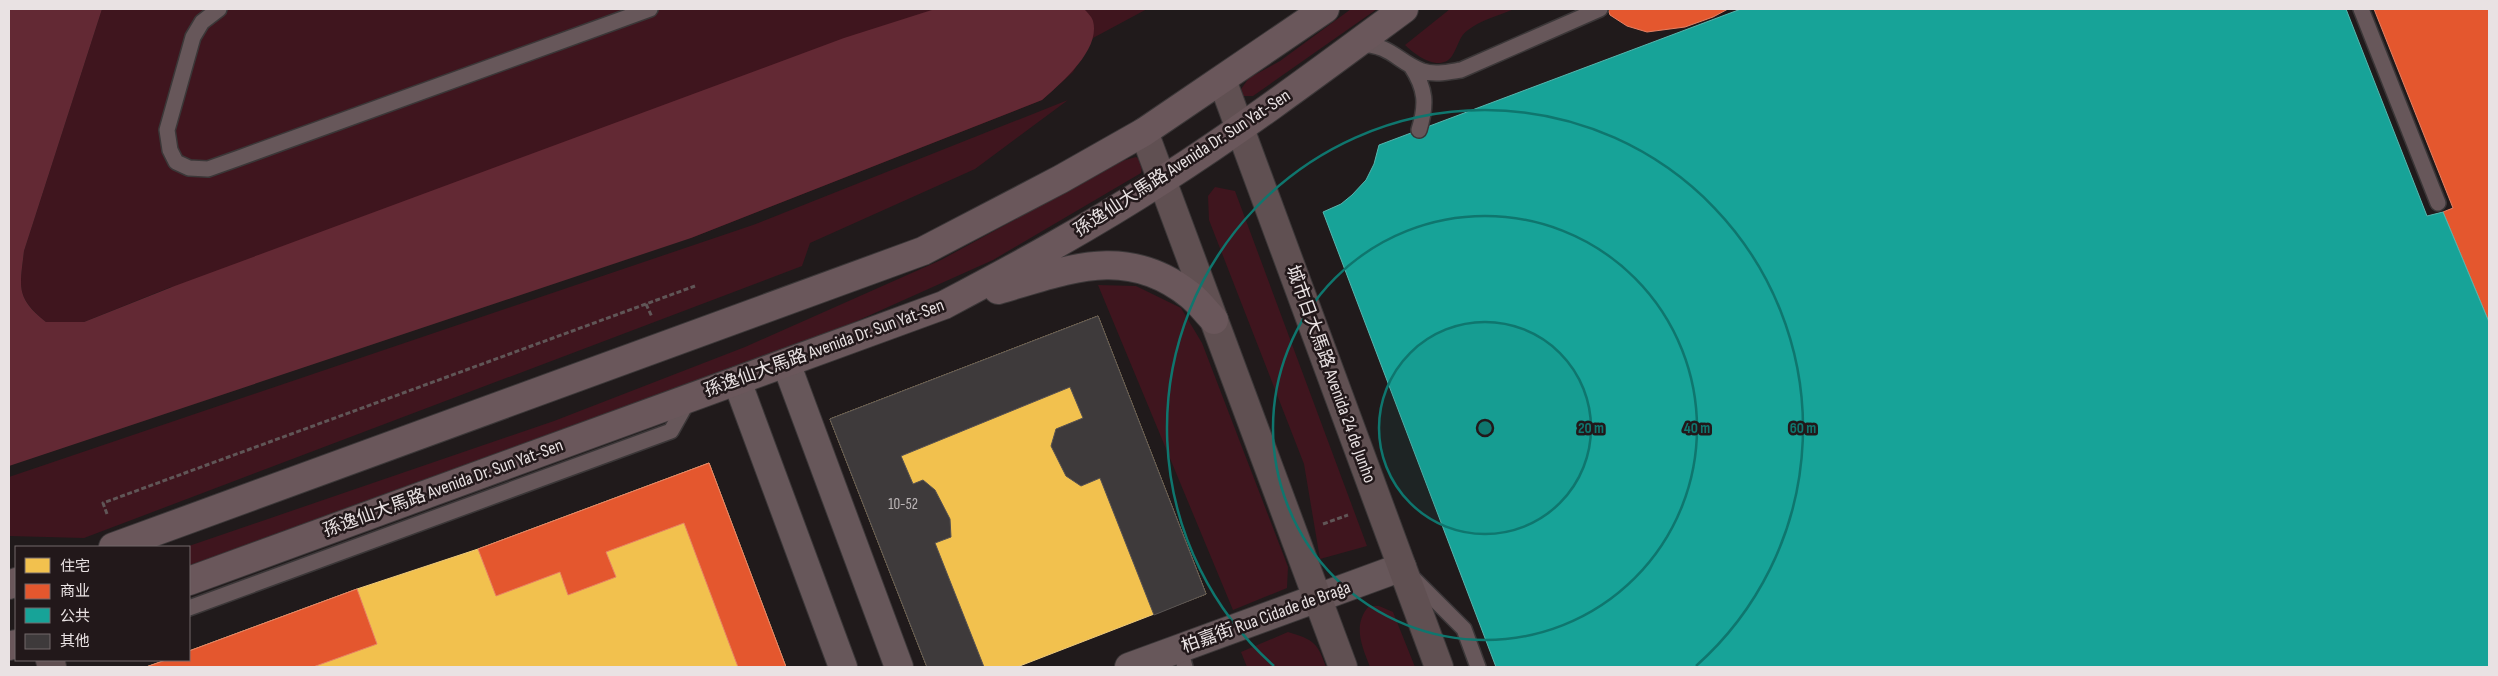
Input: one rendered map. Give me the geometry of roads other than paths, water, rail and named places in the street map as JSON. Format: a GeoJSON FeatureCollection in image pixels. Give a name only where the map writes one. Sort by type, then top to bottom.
{"type":"FeatureCollection","features":[{"type":"Feature","properties":{"kind":"main road"},"geometry":{"type":"LineString","coordinates":[[116,546],[923,251],[1061,179],[1144,132],[1325,9]]}},
{"type":"Feature","properties":{"kind":"main road","name":"孫逸仙大馬路 Avenida Dr. Sun Yat-Sen"},"geometry":{"type":"LineString","coordinates":[[190,581],[944,305],[1045,252],[1162,180],[1240,128],[1404,9]]}},
{"type":"Feature","properties":{"kind":"main road","name":"城市日大馬路 Avenida 24 de Junho"},"geometry":{"type":"LineString","coordinates":[[1222,80],[1440,667]]}},
{"type":"Feature","properties":{"kind":"main road"},"geometry":{"type":"LineString","coordinates":[[1144,132],[1343,667]]}},
{"type":"Feature","properties":{"kind":"main road"},"geometry":{"type":"LineString","coordinates":[[944,305],[1081,266],[1106,264],[1135,268],[1162,277],[1191,295],[1214,320]]}},
{"type":"Feature","properties":{"kind":"street"},"geometry":{"type":"LineString","coordinates":[[786,363],[899,667]]}},
{"type":"Feature","properties":{"kind":"street"},"geometry":{"type":"LineString","coordinates":[[737,381],[843,667]]}},
{"type":"Feature","properties":{"kind":"street","name":"柏嘉街 Rua Cidade de Braga"},"geometry":{"type":"LineString","coordinates":[[1129,667],[1183,658],[1317,598],[1402,567]]}},
{"type":"Feature","properties":{"kind":"lane"},"geometry":{"type":"LineString","coordinates":[[219,9],[202,22],[193,37],[167,130],[170,150],[176,162],[189,168],[208,169],[223,164],[650,9]]}},
{"type":"Feature","properties":{"kind":"lane"},"geometry":{"type":"LineString","coordinates":[[1357,43],[1376,44],[1423,71],[1442,73],[1461,70],[1600,9]]}},
{"type":"Feature","properties":{"kind":"lane"},"geometry":{"type":"LineString","coordinates":[[2361,9],[2438,203]]}},
{"type":"Feature","properties":{"kind":"lane"},"geometry":{"type":"LineString","coordinates":[[1410,64],[1422,82],[1424,114],[1419,130]]}},
{"type":"Feature","properties":{"kind":"lane"},"geometry":{"type":"LineString","coordinates":[[190,608],[671,431],[690,398]]}},
{"type":"Feature","properties":{"kind":"lane"},"geometry":{"type":"LineString","coordinates":[[1402,567],[1464,629],[1478,667]]}}]}
